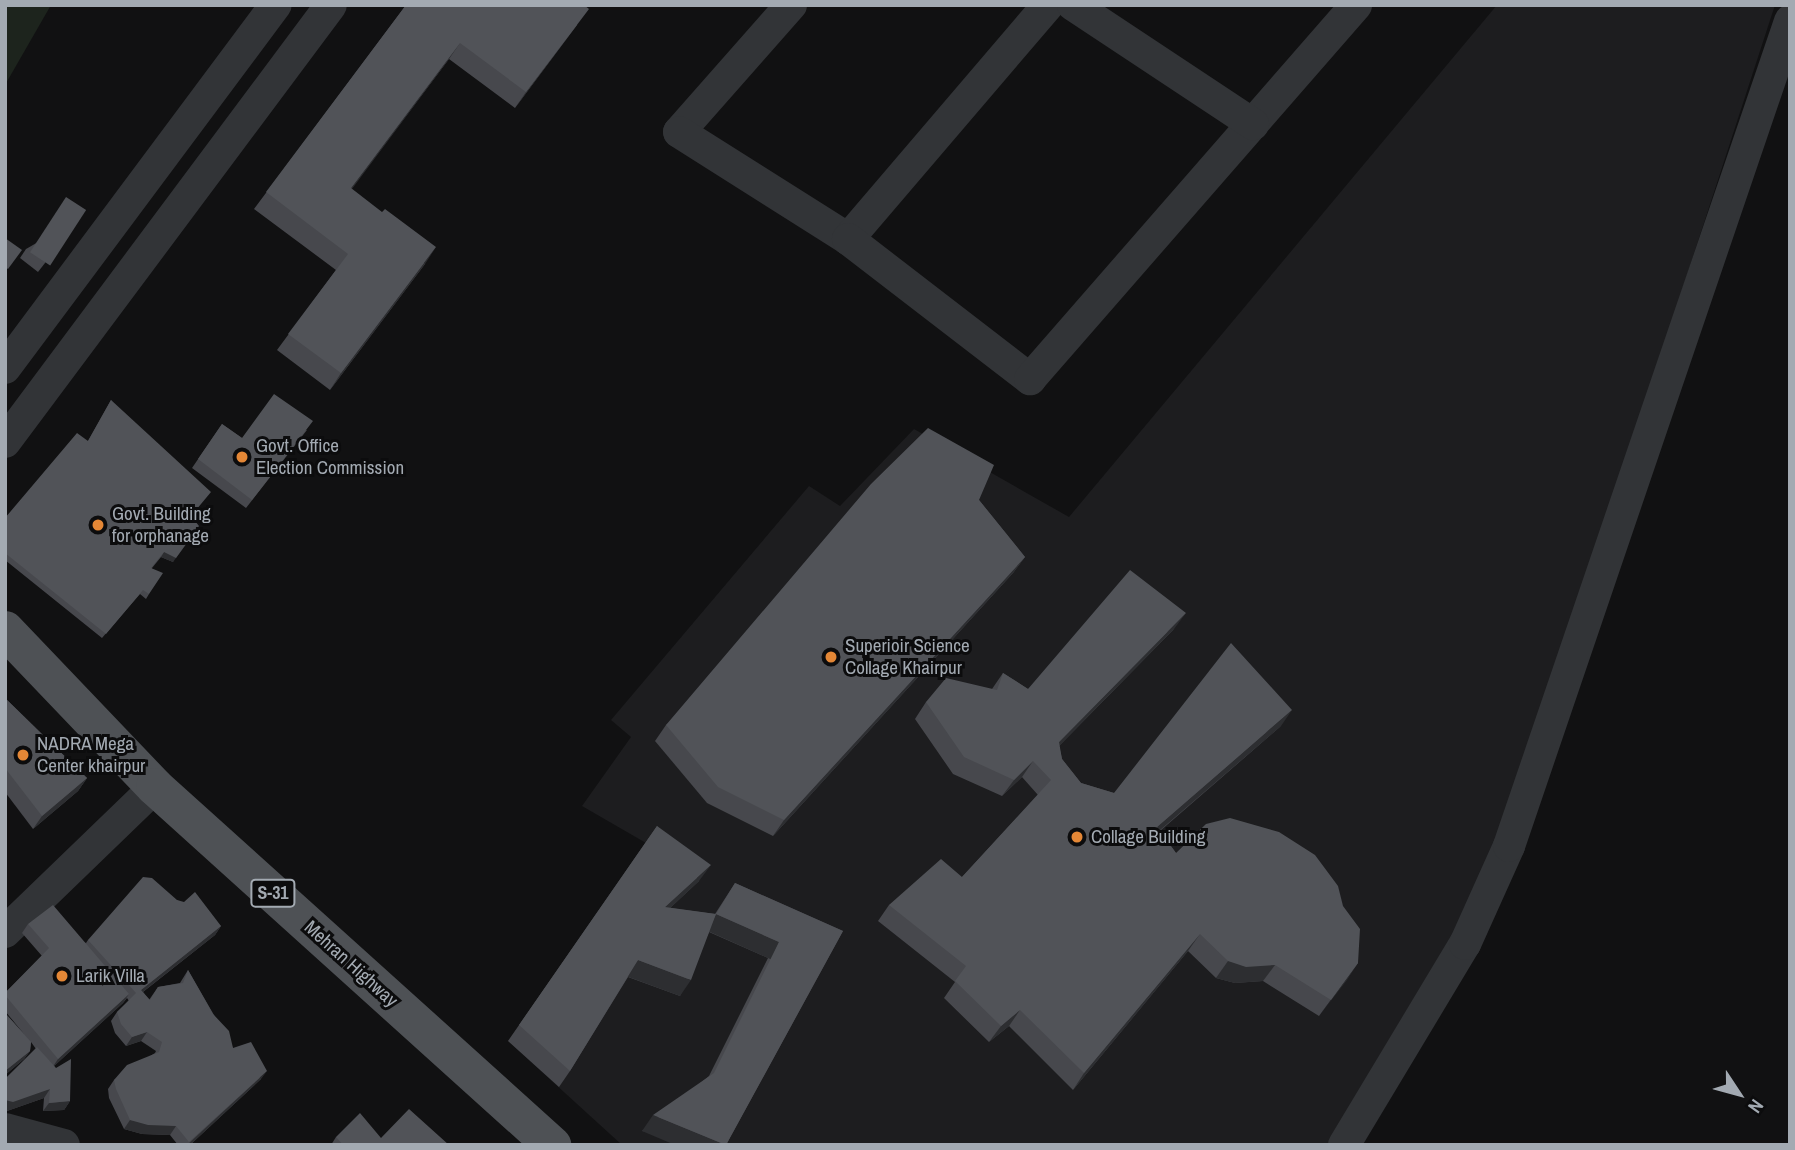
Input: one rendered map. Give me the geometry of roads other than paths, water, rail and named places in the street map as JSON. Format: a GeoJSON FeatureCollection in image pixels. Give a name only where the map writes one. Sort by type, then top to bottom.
{"type":"FeatureCollection","features":[{"type":"Feature","properties":{"kind":"main road","name":"Mehran Highway"},"geometry":{"type":"LineString","coordinates":[[5,630],[155,787],[552,1145]]}},
{"type":"Feature","properties":{"kind":"street"},"geometry":{"type":"LineString","coordinates":[[5,368],[276,5]]}},
{"type":"Feature","properties":{"kind":"street"},"geometry":{"type":"LineString","coordinates":[[5,442],[331,5]]}},
{"type":"Feature","properties":{"kind":"street"},"geometry":{"type":"LineString","coordinates":[[791,5],[679,132],[848,239],[1030,379],[1356,5]]}},
{"type":"Feature","properties":{"kind":"street"},"geometry":{"type":"LineString","coordinates":[[848,239],[1048,5]]}},
{"type":"Feature","properties":{"kind":"street"},"geometry":{"type":"LineString","coordinates":[[1073,5],[1253,124]]}},
{"type":"Feature","properties":{"kind":"street"},"geometry":{"type":"LineString","coordinates":[[1344,1145],[1465,944],[1509,846],[1790,21]]}},
{"type":"Feature","properties":{"kind":"street"},"geometry":{"type":"LineString","coordinates":[[5,932],[155,787]]}},
{"type":"Feature","properties":{"kind":"street"},"geometry":{"type":"LineString","coordinates":[[5,1129],[64,1145]]}},
{"type":"Feature","properties":{"kind":"place","name":"Govt. Office Election Commission"},"geometry":{"type":"Point","coordinates":[242,457]}},
{"type":"Feature","properties":{"kind":"place","name":"Govt. Building for orphanage"},"geometry":{"type":"Point","coordinates":[98,525]}},
{"type":"Feature","properties":{"kind":"place","name":"Superioir Science Collage Khairpur"},"geometry":{"type":"Point","coordinates":[831,657]}},
{"type":"Feature","properties":{"kind":"place","name":"NADRA Mega Center khairpur"},"geometry":{"type":"Point","coordinates":[23,755]}},
{"type":"Feature","properties":{"kind":"place","name":"Collage Building"},"geometry":{"type":"Point","coordinates":[1077,837]}},
{"type":"Feature","properties":{"kind":"place","name":"Larik Villa"},"geometry":{"type":"Point","coordinates":[62,976]}}]}
